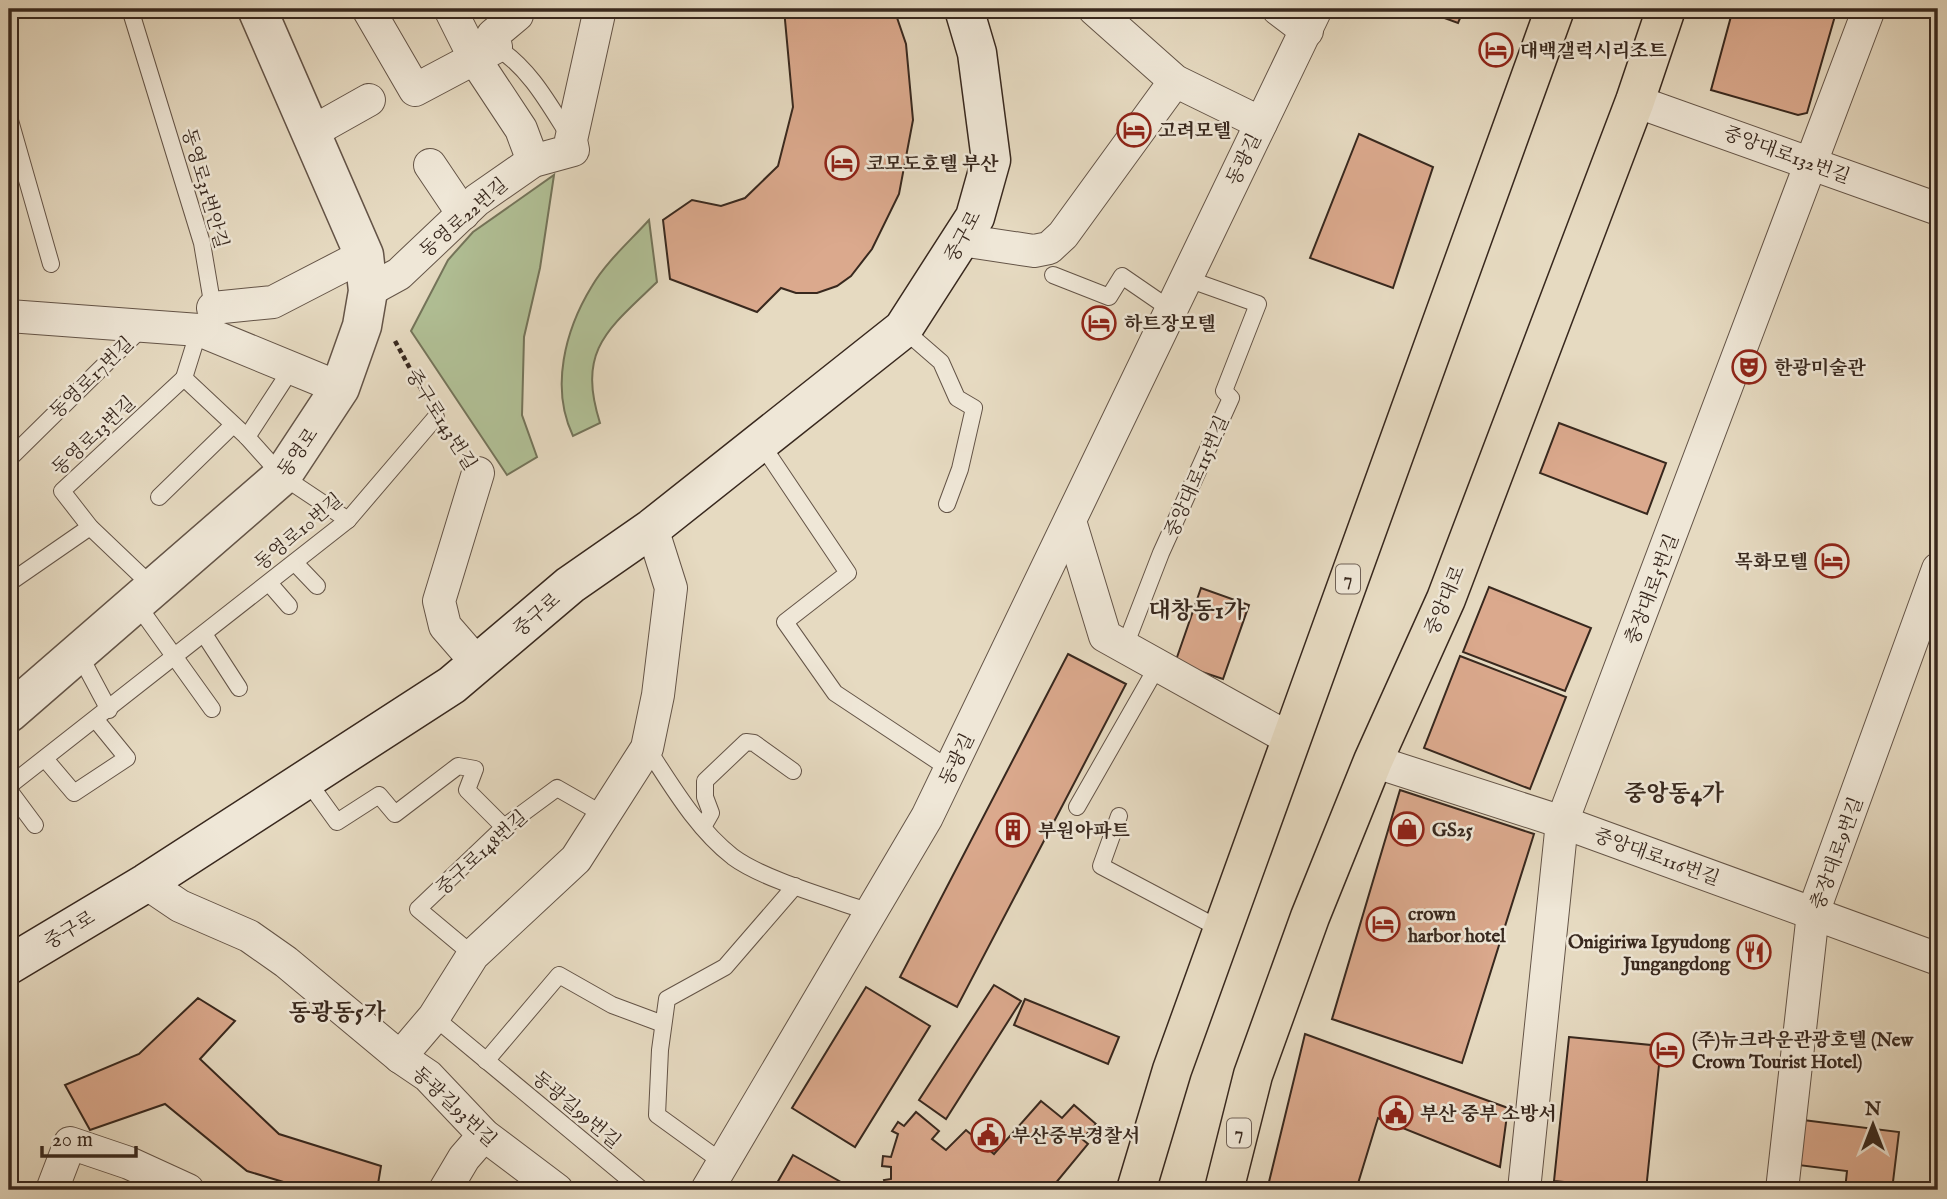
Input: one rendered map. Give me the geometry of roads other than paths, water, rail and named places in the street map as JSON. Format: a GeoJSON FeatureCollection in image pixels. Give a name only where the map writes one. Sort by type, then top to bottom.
{"type":"FeatureCollection","features":[{"type":"Feature","properties":{"kind":"main road"},"geometry":{"type":"LineString","coordinates":[[259,9],[312,132],[366,273]]}},
{"type":"Feature","properties":{"kind":"main road","name":"중구로"},"geometry":{"type":"LineString","coordinates":[[9,965],[146,883],[452,685],[570,585],[652,528],[903,329],[975,216],[991,160],[977,53],[964,9]]}},
{"type":"Feature","properties":{"kind":"main road","name":"7"},"geometry":{"type":"LineString","coordinates":[[1136,1190],[1172,1070],[1555,9]]}},
{"type":"Feature","properties":{"kind":"main road","name":"중앙대로"},"geometry":{"type":"LineString","coordinates":[[1224,1190],[1253,1075],[1310,917],[1373,761],[1446,599],[1635,101],[1666,9]]}},
{"type":"Feature","properties":{"kind":"main road","name":"동영로"},"geometry":{"type":"LineString","coordinates":[[9,713],[282,476],[340,388],[362,326],[366,273]]}},
{"type":"Feature","properties":{"kind":"main road"},"geometry":{"type":"LineString","coordinates":[[1120,1190],[1147,1152]]}},
{"type":"Feature","properties":{"kind":"street"},"geometry":{"type":"LineString","coordinates":[[368,9],[415,90],[486,54],[493,34],[517,15]]}},
{"type":"Feature","properties":{"kind":"street"},"geometry":{"type":"LineString","coordinates":[[450,9],[486,54],[533,161],[573,150],[571,140],[600,9]]}},
{"type":"Feature","properties":{"kind":"street"},"geometry":{"type":"LineString","coordinates":[[1094,9],[1175,80],[1261,123]]}},
{"type":"Feature","properties":{"kind":"street"},"geometry":{"type":"LineString","coordinates":[[1278,9],[1311,20]]}},
{"type":"Feature","properties":{"kind":"street","name":"충장대로5번길"},"geometry":{"type":"LineString","coordinates":[[1524,1190],[1562,822],[1870,9]]}},
{"type":"Feature","properties":{"kind":"street","name":"동광길"},"geometry":{"type":"LineString","coordinates":[[707,1190],[872,913],[951,770],[1311,20]]}},
{"type":"Feature","properties":{"kind":"street"},"geometry":{"type":"LineString","coordinates":[[961,240],[1034,251],[1049,248],[1063,235],[1175,80]]}},
{"type":"Feature","properties":{"kind":"street"},"geometry":{"type":"LineString","coordinates":[[312,132],[369,100]]}},
{"type":"Feature","properties":{"kind":"street","name":"중앙대로132번길"},"geometry":{"type":"LineString","coordinates":[[1635,101],[1938,209]]}},
{"type":"Feature","properties":{"kind":"street","name":"동영로22번길"},"geometry":{"type":"LineString","coordinates":[[206,319],[366,273],[399,274],[463,214],[533,161]]}},
{"type":"Feature","properties":{"kind":"street"},"geometry":{"type":"LineString","coordinates":[[430,165],[463,214]]}},
{"type":"Feature","properties":{"kind":"street","name":"동영로17번길"},"geometry":{"type":"LineString","coordinates":[[15,322],[144,326],[206,319]]}},
{"type":"Feature","properties":{"kind":"street"},"geometry":{"type":"LineString","coordinates":[[206,319],[292,368],[340,388]]}},
{"type":"Feature","properties":{"kind":"street","name":"중구로143번길"},"geometry":{"type":"LineString","coordinates":[[478,473],[439,601],[445,626],[478,664]]}},
{"type":"Feature","properties":{"kind":"street"},"geometry":{"type":"LineString","coordinates":[[1070,521],[1105,636],[1290,740]]}},
{"type":"Feature","properties":{"kind":"street"},"geometry":{"type":"LineString","coordinates":[[400,1058],[434,1017],[473,956],[576,859],[606,816],[647,748],[658,695],[671,588],[652,528]]}},
{"type":"Feature","properties":{"kind":"street","name":"충장대로9번길"},"geometry":{"type":"LineString","coordinates":[[1783,1190],[1813,913],[1938,569]]}},
{"type":"Feature","properties":{"kind":"street","name":"중앙대로116번길"},"geometry":{"type":"LineString","coordinates":[[1373,761],[1562,822],[1938,959]]}},
{"type":"Feature","properties":{"kind":"street","name":"동광길93번길"},"geometry":{"type":"LineString","coordinates":[[146,883],[180,906],[249,936],[286,962],[400,1058],[428,1076],[484,1135],[557,1190]]}},
{"type":"Feature","properties":{"kind":"street"},"geometry":{"type":"LineString","coordinates":[[445,1190],[464,1158],[484,1135]]}},
{"type":"Feature","properties":{"kind":"street"},"geometry":{"type":"LineString","coordinates":[[52,1190],[70,1143],[130,1163],[188,1190]]}},
{"type":"Feature","properties":{"kind":"lane","name":"동영로31번안길"},"geometry":{"type":"LineString","coordinates":[[130,9],[202,243],[206,319],[184,378]]}},
{"type":"Feature","properties":{"kind":"lane"},"geometry":{"type":"LineString","coordinates":[[486,54],[514,58],[547,101],[571,140]]}},
{"type":"Feature","properties":{"kind":"lane"},"geometry":{"type":"LineString","coordinates":[[9,117],[51,264]]}},
{"type":"Feature","properties":{"kind":"lane"},"geometry":{"type":"LineString","coordinates":[[1053,275],[1109,296],[1122,276],[1170,309]]}},
{"type":"Feature","properties":{"kind":"lane","name":"중앙대로115번길"},"geometry":{"type":"LineString","coordinates":[[1125,646],[1161,553],[1231,398],[1224,391],[1258,304],[1185,278]]}},
{"type":"Feature","properties":{"kind":"lane","name":"동영로17번길"},"geometry":{"type":"LineString","coordinates":[[9,459],[144,326]]}},
{"type":"Feature","properties":{"kind":"lane"},"geometry":{"type":"LineString","coordinates":[[903,329],[941,362],[957,398],[974,408],[960,469],[947,504]]}},
{"type":"Feature","properties":{"kind":"lane"},"geometry":{"type":"LineString","coordinates":[[247,437],[292,368]]}},
{"type":"Feature","properties":{"kind":"lane"},"geometry":{"type":"LineString","coordinates":[[184,378],[247,437],[282,476],[348,520]]}},
{"type":"Feature","properties":{"kind":"lane","name":"동영로13번길"},"geometry":{"type":"LineString","coordinates":[[176,656],[145,595],[62,491],[184,378]]}},
{"type":"Feature","properties":{"kind":"lane","name":"동영로10번길"},"geometry":{"type":"LineString","coordinates":[[35,825],[9,788],[348,520],[436,417]]}},
{"type":"Feature","properties":{"kind":"lane"},"geometry":{"type":"LineString","coordinates":[[159,497],[233,425]]}},
{"type":"Feature","properties":{"kind":"lane"},"geometry":{"type":"LineString","coordinates":[[760,442],[848,573],[785,622],[835,694],[951,770]]}},
{"type":"Feature","properties":{"kind":"lane"},"geometry":{"type":"LineString","coordinates":[[9,583],[90,527]]}},
{"type":"Feature","properties":{"kind":"lane"},"geometry":{"type":"LineString","coordinates":[[295,563],[317,586]]}},
{"type":"Feature","properties":{"kind":"lane"},"geometry":{"type":"LineString","coordinates":[[269,583],[289,606]]}},
{"type":"Feature","properties":{"kind":"lane"},"geometry":{"type":"LineString","coordinates":[[204,634],[239,688]]}},
{"type":"Feature","properties":{"kind":"lane"},"geometry":{"type":"LineString","coordinates":[[46,760],[74,793],[127,758],[102,715],[78,652]]}},
{"type":"Feature","properties":{"kind":"lane"},"geometry":{"type":"LineString","coordinates":[[176,656],[212,709]]}},
{"type":"Feature","properties":{"kind":"lane"},"geometry":{"type":"LineString","coordinates":[[1077,807],[1157,667]]}},
{"type":"Feature","properties":{"kind":"lane"},"geometry":{"type":"LineString","coordinates":[[703,827],[711,813],[705,797],[705,781],[746,742],[754,743],[793,771]]}},
{"type":"Feature","properties":{"kind":"lane"},"geometry":{"type":"LineString","coordinates":[[647,748],[692,816],[734,858],[795,886],[872,913]]}},
{"type":"Feature","properties":{"kind":"lane"},"geometry":{"type":"LineString","coordinates":[[306,779],[337,822],[379,795],[395,814],[458,766],[475,769],[467,790],[504,827]]}},
{"type":"Feature","properties":{"kind":"lane","name":"중구로148번길"},"geometry":{"type":"LineString","coordinates":[[473,956],[418,909],[504,827],[557,788],[606,816]]}},
{"type":"Feature","properties":{"kind":"lane"},"geometry":{"type":"LineString","coordinates":[[1119,816],[1101,866],[1224,931]]}},
{"type":"Feature","properties":{"kind":"lane"},"geometry":{"type":"LineString","coordinates":[[722,1162],[657,1115],[667,999],[725,967],[795,886]]}},
{"type":"Feature","properties":{"kind":"lane"},"geometry":{"type":"LineString","coordinates":[[486,1061],[559,975],[612,1005],[663,1024]]}},
{"type":"Feature","properties":{"kind":"lane","name":"동광길99번길"},"geometry":{"type":"LineString","coordinates":[[434,1017],[642,1190]]}},
{"type":"Feature","properties":{"kind":"place","name":"대백갤럭시리조트"},"geometry":{"type":"Point","coordinates":[1496,50]}},
{"type":"Feature","properties":{"kind":"place","name":"고려모텔"},"geometry":{"type":"Point","coordinates":[1134,130]}},
{"type":"Feature","properties":{"kind":"place","name":"코모도호텔 부산"},"geometry":{"type":"Point","coordinates":[842,163]}},
{"type":"Feature","properties":{"kind":"place","name":"하트장모텔"},"geometry":{"type":"Point","coordinates":[1099,323]}},
{"type":"Feature","properties":{"kind":"place","name":"한광미술관"},"geometry":{"type":"Point","coordinates":[1749,367]}},
{"type":"Feature","properties":{"kind":"place","name":"목화모텔"},"geometry":{"type":"Point","coordinates":[1832,561]}},
{"type":"Feature","properties":{"kind":"place","name":"GS25"},"geometry":{"type":"Point","coordinates":[1407,829]}},
{"type":"Feature","properties":{"kind":"place","name":"부원아파트"},"geometry":{"type":"Point","coordinates":[1013,830]}},
{"type":"Feature","properties":{"kind":"place","name":"crown harbor hotel"},"geometry":{"type":"Point","coordinates":[1383,924]}},
{"type":"Feature","properties":{"kind":"place","name":"Onigiriwa Igyudong Jungangdong"},"geometry":{"type":"Point","coordinates":[1754,952]}},
{"type":"Feature","properties":{"kind":"place","name":"(주)뉴크라운관광호텔 (New Crown Tourist Hotel)"},"geometry":{"type":"Point","coordinates":[1667,1050]}},
{"type":"Feature","properties":{"kind":"place","name":"부산 중부 소방서"},"geometry":{"type":"Point","coordinates":[1396,1113]}},
{"type":"Feature","properties":{"kind":"place","name":"부산중부경찰서"},"geometry":{"type":"Point","coordinates":[988,1135]}},
{"type":"Feature","properties":{"kind":"district","name":"대창동1가"},"geometry":{"type":"Point","coordinates":[1197,610]}},
{"type":"Feature","properties":{"kind":"district","name":"중앙동4가"},"geometry":{"type":"Point","coordinates":[1674,793]}},
{"type":"Feature","properties":{"kind":"district","name":"동광동5가"},"geometry":{"type":"Point","coordinates":[337,1012]}}]}
